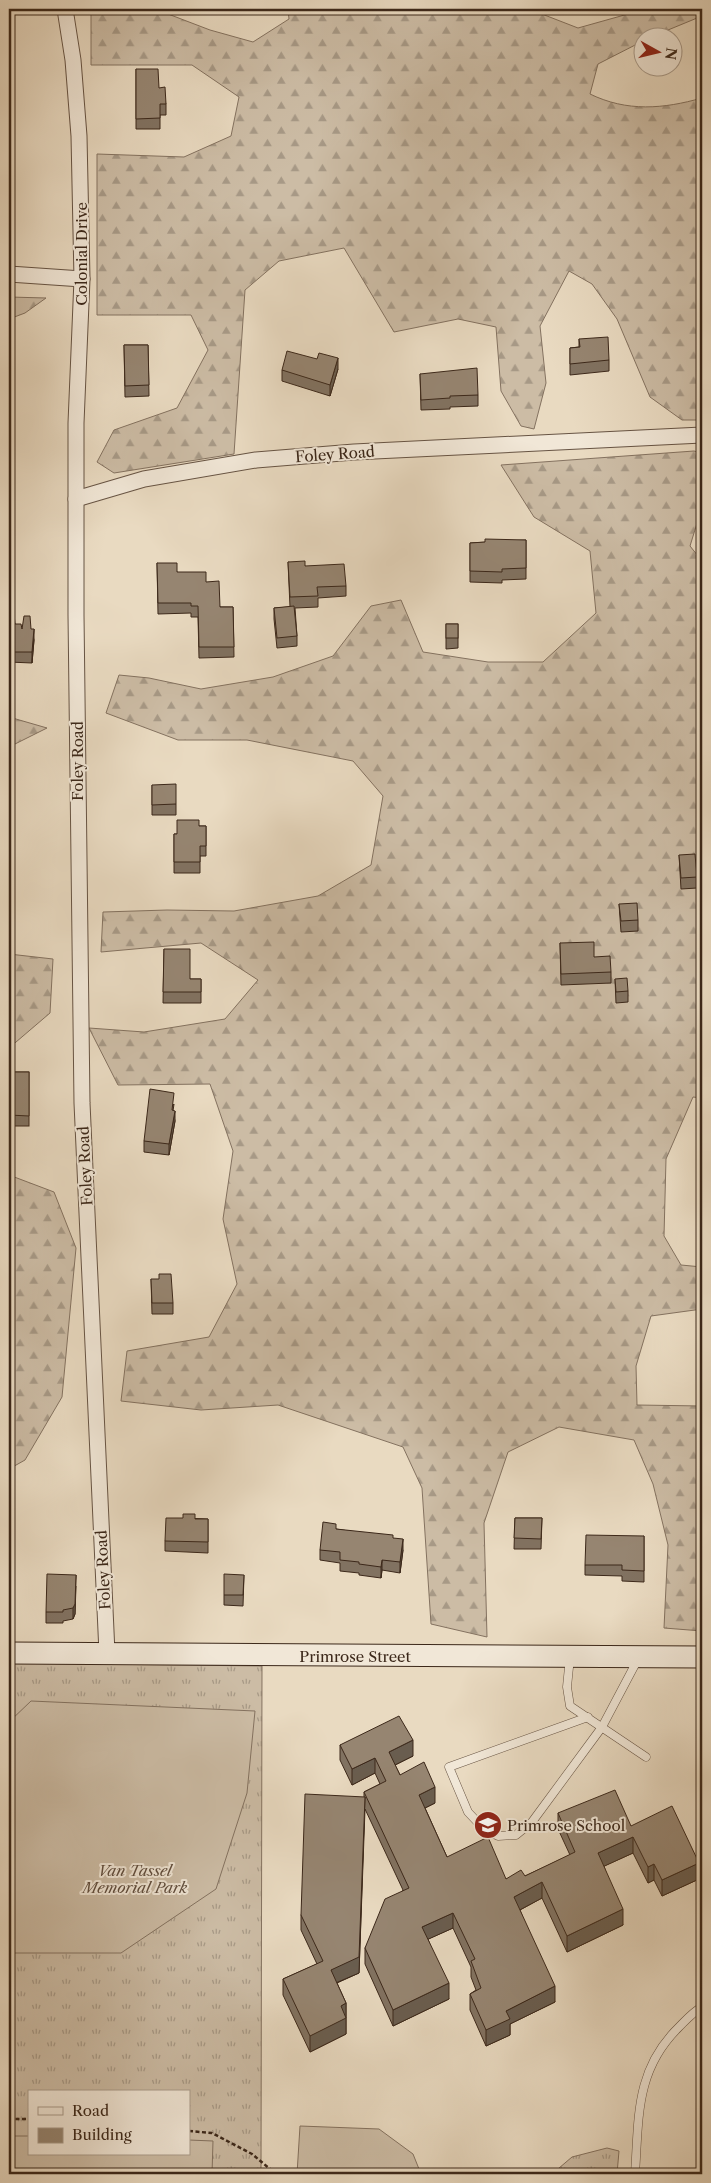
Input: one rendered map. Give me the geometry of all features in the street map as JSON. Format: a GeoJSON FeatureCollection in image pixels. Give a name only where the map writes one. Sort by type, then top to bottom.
{"type":"FeatureCollection","features":[{"type":"Feature","properties":{"kind":"main road","name":"Primrose Street"},"geometry":{"type":"LineString","coordinates":[[9,1653],[702,1657]]}},
{"type":"Feature","properties":{"kind":"street","name":"Colonial Drive"},"geometry":{"type":"LineString","coordinates":[[65,9],[73,60],[79,136],[82,278],[76,423],[76,499]]}},
{"type":"Feature","properties":{"kind":"street"},"geometry":{"type":"LineString","coordinates":[[9,274],[82,278]]}},
{"type":"Feature","properties":{"kind":"street","name":"Foley Road"},"geometry":{"type":"LineString","coordinates":[[107,1653],[82,1102],[77,819],[76,499],[144,479],[256,460],[354,452],[702,435]]}},
{"type":"Feature","properties":{"kind":"lane"},"geometry":{"type":"LineString","coordinates":[[570,1656],[568,1687],[570,1706],[646,1757]]}},
{"type":"Feature","properties":{"kind":"lane"},"geometry":{"type":"LineString","coordinates":[[588,1717],[449,1767],[468,1812],[484,1829],[498,1836],[508,1837],[516,1835],[532,1822],[602,1727],[639,1656]]}},
{"type":"Feature","properties":{"kind":"lane"},"geometry":{"type":"LineString","coordinates":[[635,2174],[640,2105],[648,2068],[665,2040],[695,2011],[702,2007]]}},
{"type":"Feature","properties":{"kind":"path"},"geometry":{"type":"LineString","coordinates":[[9,2119],[28,2119]]}},
{"type":"Feature","properties":{"kind":"path"},"geometry":{"type":"LineString","coordinates":[[190,2131],[212,2133],[252,2154],[276,2174]]}},
{"type":"Feature","properties":{"kind":"green space"},"geometry":{"type":"Polygon","coordinates":[[[91,9],[155,9],[210,30],[253,42],[289,19],[288,9],[529,9],[578,28],[628,14],[637,9],[702,9],[702,16],[673,28],[634,28],[634,46],[598,64],[590,94],[618,104],[645,107],[673,105],[702,98],[702,420],[682,420],[650,397],[617,319],[592,284],[569,271],[540,326],[546,383],[534,429],[521,426],[501,391],[496,327],[458,319],[394,332],[344,248],[279,261],[245,290],[234,454],[114,473],[97,462],[114,430],[177,408],[208,350],[191,315],[97,315],[97,154],[184,157],[231,136],[239,97],[192,65],[91,65],[91,9]]]}},
{"type":"Feature","properties":{"kind":"green space"},"geometry":{"type":"Polygon","coordinates":[[[9,297],[46,298],[25,313],[9,319],[9,297]]]}},
{"type":"Feature","properties":{"kind":"green space"},"geometry":{"type":"Polygon","coordinates":[[[694,451],[702,453],[702,507],[690,546],[702,561],[702,1098],[693,1097],[666,1159],[664,1236],[681,1265],[702,1267],[702,1309],[651,1316],[636,1366],[637,1405],[702,1406],[702,1631],[664,1628],[668,1545],[653,1484],[634,1440],[559,1427],[508,1452],[484,1523],[487,1637],[431,1624],[422,1488],[403,1447],[278,1405],[201,1410],[121,1401],[127,1351],[209,1337],[237,1284],[223,1219],[233,1151],[210,1084],[118,1085],[89,1028],[144,1032],[225,1019],[258,980],[201,943],[101,952],[103,912],[167,910],[234,911],[318,896],[371,865],[383,796],[353,761],[247,740],[178,740],[106,713],[119,675],[149,678],[201,689],[273,677],[333,656],[371,606],[401,600],[423,652],[488,662],[543,662],[596,613],[590,551],[534,517],[501,465],[694,451]]]}},
{"type":"Feature","properties":{"kind":"green space"},"geometry":{"type":"Polygon","coordinates":[[[9,717],[47,728],[9,747],[9,717]]]}},
{"type":"Feature","properties":{"kind":"green space"},"geometry":{"type":"Polygon","coordinates":[[[9,954],[53,959],[50,1013],[9,1048],[9,954]]]}},
{"type":"Feature","properties":{"kind":"green space"},"geometry":{"type":"Polygon","coordinates":[[[9,1175],[54,1192],[76,1248],[62,1397],[25,1460],[9,1469],[9,1175]]]}},
{"type":"Feature","properties":{"kind":"green space","name":"Van Tassel Memorial Park"},"geometry":{"type":"Polygon","coordinates":[[[9,1663],[262,1666],[261,2174],[9,2174],[9,1663]]]}},
{"type":"Feature","properties":{"kind":"green space"},"geometry":{"type":"Polygon","coordinates":[[[31,1701],[255,1711],[247,1793],[216,1889],[121,1953],[13,1953],[9,1857],[9,1722],[31,1701]]]}},
{"type":"Feature","properties":{"kind":"green space"},"geometry":{"type":"Polygon","coordinates":[[[300,2126],[379,2129],[413,2154],[421,2174],[297,2174],[300,2126]]]}},
{"type":"Feature","properties":{"kind":"green space"},"geometry":{"type":"Polygon","coordinates":[[[9,2136],[28,2136],[28,2156],[190,2156],[190,2140],[213,2141],[212,2174],[9,2174],[9,2136]]]}},
{"type":"Feature","properties":{"kind":"green space"},"geometry":{"type":"Polygon","coordinates":[[[607,2148],[619,2151],[617,2174],[552,2174],[572,2157],[607,2148]]]}},
{"type":"Feature","properties":{"kind":"building"},"geometry":{"type":"Polygon","coordinates":[[[136,69],[158,69],[159,88],[165,87],[166,104],[160,104],[160,118],[136,119],[136,69]]]}},
{"type":"Feature","properties":{"kind":"building"},"geometry":{"type":"Polygon","coordinates":[[[608,337],[609,360],[570,364],[570,348],[580,347],[579,339],[608,337]]]}},
{"type":"Feature","properties":{"kind":"building"},"geometry":{"type":"Polygon","coordinates":[[[124,345],[148,345],[149,385],[125,386],[124,345]]]}},
{"type":"Feature","properties":{"kind":"building"},"geometry":{"type":"Polygon","coordinates":[[[287,351],[317,359],[319,353],[338,358],[330,385],[282,370],[287,351]]]}},
{"type":"Feature","properties":{"kind":"building"},"geometry":{"type":"Polygon","coordinates":[[[477,368],[478,395],[421,400],[420,374],[477,368]]]}},
{"type":"Feature","properties":{"kind":"building"},"geometry":{"type":"Polygon","coordinates":[[[485,539],[526,540],[526,568],[502,569],[502,572],[470,571],[470,543],[485,542],[485,539]]]}},
{"type":"Feature","properties":{"kind":"building"},"geometry":{"type":"Polygon","coordinates":[[[305,561],[305,566],[344,564],[346,586],[317,587],[318,596],[290,597],[288,562],[305,561]]]}},
{"type":"Feature","properties":{"kind":"building"},"geometry":{"type":"Polygon","coordinates":[[[157,563],[177,563],[177,572],[206,572],[206,582],[219,581],[220,607],[233,607],[234,647],[199,647],[198,606],[191,606],[191,603],[158,603],[157,563]]]}},
{"type":"Feature","properties":{"kind":"building"},"geometry":{"type":"Polygon","coordinates":[[[9,598],[10,614],[14,614],[15,624],[21,624],[22,629],[24,616],[30,616],[31,629],[34,629],[32,652],[9,652],[9,598]]]}},
{"type":"Feature","properties":{"kind":"building"},"geometry":{"type":"Polygon","coordinates":[[[294,606],[297,636],[277,638],[274,608],[294,606]]]}},
{"type":"Feature","properties":{"kind":"building"},"geometry":{"type":"Polygon","coordinates":[[[446,624],[458,624],[458,638],[446,638],[446,624]]]}},
{"type":"Feature","properties":{"kind":"building"},"geometry":{"type":"Polygon","coordinates":[[[176,784],[176,804],[152,805],[152,785],[176,784]]]}},
{"type":"Feature","properties":{"kind":"building"},"geometry":{"type":"Polygon","coordinates":[[[177,820],[199,820],[199,826],[206,826],[206,846],[200,846],[200,862],[174,862],[174,834],[177,834],[177,820]]]}},
{"type":"Feature","properties":{"kind":"building"},"geometry":{"type":"Polygon","coordinates":[[[9,827],[11,827],[12,854],[9,854],[9,827]]]}},
{"type":"Feature","properties":{"kind":"building"},"geometry":{"type":"Polygon","coordinates":[[[695,854],[697,877],[681,878],[679,855],[695,854]]]}},
{"type":"Feature","properties":{"kind":"building"},"geometry":{"type":"Polygon","coordinates":[[[637,903],[638,920],[621,921],[619,904],[637,903]]]}},
{"type":"Feature","properties":{"kind":"building"},"geometry":{"type":"Polygon","coordinates":[[[594,942],[594,957],[610,956],[611,972],[561,974],[560,943],[594,942]]]}},
{"type":"Feature","properties":{"kind":"building"},"geometry":{"type":"Polygon","coordinates":[[[164,949],[190,949],[190,979],[201,979],[201,992],[163,992],[164,949]]]}},
{"type":"Feature","properties":{"kind":"building"},"geometry":{"type":"Polygon","coordinates":[[[627,978],[628,991],[616,992],[615,979],[627,978]]]}},
{"type":"Feature","properties":{"kind":"building"},"geometry":{"type":"Polygon","coordinates":[[[9,1072],[29,1072],[29,1116],[9,1115],[9,1072]]]}},
{"type":"Feature","properties":{"kind":"building"},"geometry":{"type":"Polygon","coordinates":[[[150,1089],[174,1093],[172,1110],[175,1111],[169,1144],[144,1141],[150,1089]]]}},
{"type":"Feature","properties":{"kind":"building"},"geometry":{"type":"Polygon","coordinates":[[[159,1274],[171,1274],[173,1303],[152,1303],[151,1279],[159,1279],[159,1274]]]}},
{"type":"Feature","properties":{"kind":"building"},"geometry":{"type":"Polygon","coordinates":[[[183,1514],[195,1514],[195,1519],[208,1519],[208,1542],[165,1541],[166,1518],[183,1518],[183,1514]]]}},
{"type":"Feature","properties":{"kind":"building"},"geometry":{"type":"Polygon","coordinates":[[[515,1518],[542,1518],[541,1539],[514,1538],[515,1518]]]}},
{"type":"Feature","properties":{"kind":"building"},"geometry":{"type":"Polygon","coordinates":[[[323,1522],[336,1524],[336,1529],[393,1535],[393,1538],[403,1539],[400,1562],[382,1560],[381,1567],[359,1564],[359,1562],[340,1560],[340,1552],[320,1550],[323,1522]]]}},
{"type":"Feature","properties":{"kind":"building"},"geometry":{"type":"Polygon","coordinates":[[[586,1535],[644,1536],[644,1571],[622,1570],[622,1565],[585,1565],[586,1535]]]}},
{"type":"Feature","properties":{"kind":"building"},"geometry":{"type":"Polygon","coordinates":[[[47,1574],[76,1575],[75,1604],[73,1608],[63,1610],[63,1612],[46,1612],[47,1574]]]}},
{"type":"Feature","properties":{"kind":"building"},"geometry":{"type":"Polygon","coordinates":[[[224,1574],[244,1575],[243,1595],[224,1595],[224,1574]]]}},
{"type":"Feature","properties":{"kind":"building"},"geometry":{"type":"Polygon","coordinates":[[[399,1716],[413,1740],[389,1752],[400,1775],[424,1762],[435,1787],[419,1795],[447,1857],[488,1837],[506,1879],[521,1870],[525,1876],[575,1852],[558,1813],[615,1790],[631,1826],[672,1806],[699,1863],[662,1880],[654,1864],[648,1867],[633,1837],[598,1853],[623,1909],[567,1936],[542,1882],[514,1897],[555,1986],[506,2011],[510,2019],[486,2030],[470,1994],[481,1988],[471,1961],[475,1959],[453,1913],[422,1927],[449,1983],[393,2010],[365,1948],[385,1899],[409,1888],[364,1792],[386,1781],[375,1758],[352,1769],[340,1745],[399,1716]]]}},
{"type":"Feature","properties":{"kind":"building"},"geometry":{"type":"Polygon","coordinates":[[[305,1794],[365,1797],[359,1957],[331,1970],[346,2003],[341,2006],[346,2018],[310,2036],[283,1979],[323,1961],[301,1915],[305,1794]]]}},
{"type":"Feature","properties":{"kind":"place","name":"Primrose School"},"geometry":{"type":"Point","coordinates":[488,1825]}}]}
